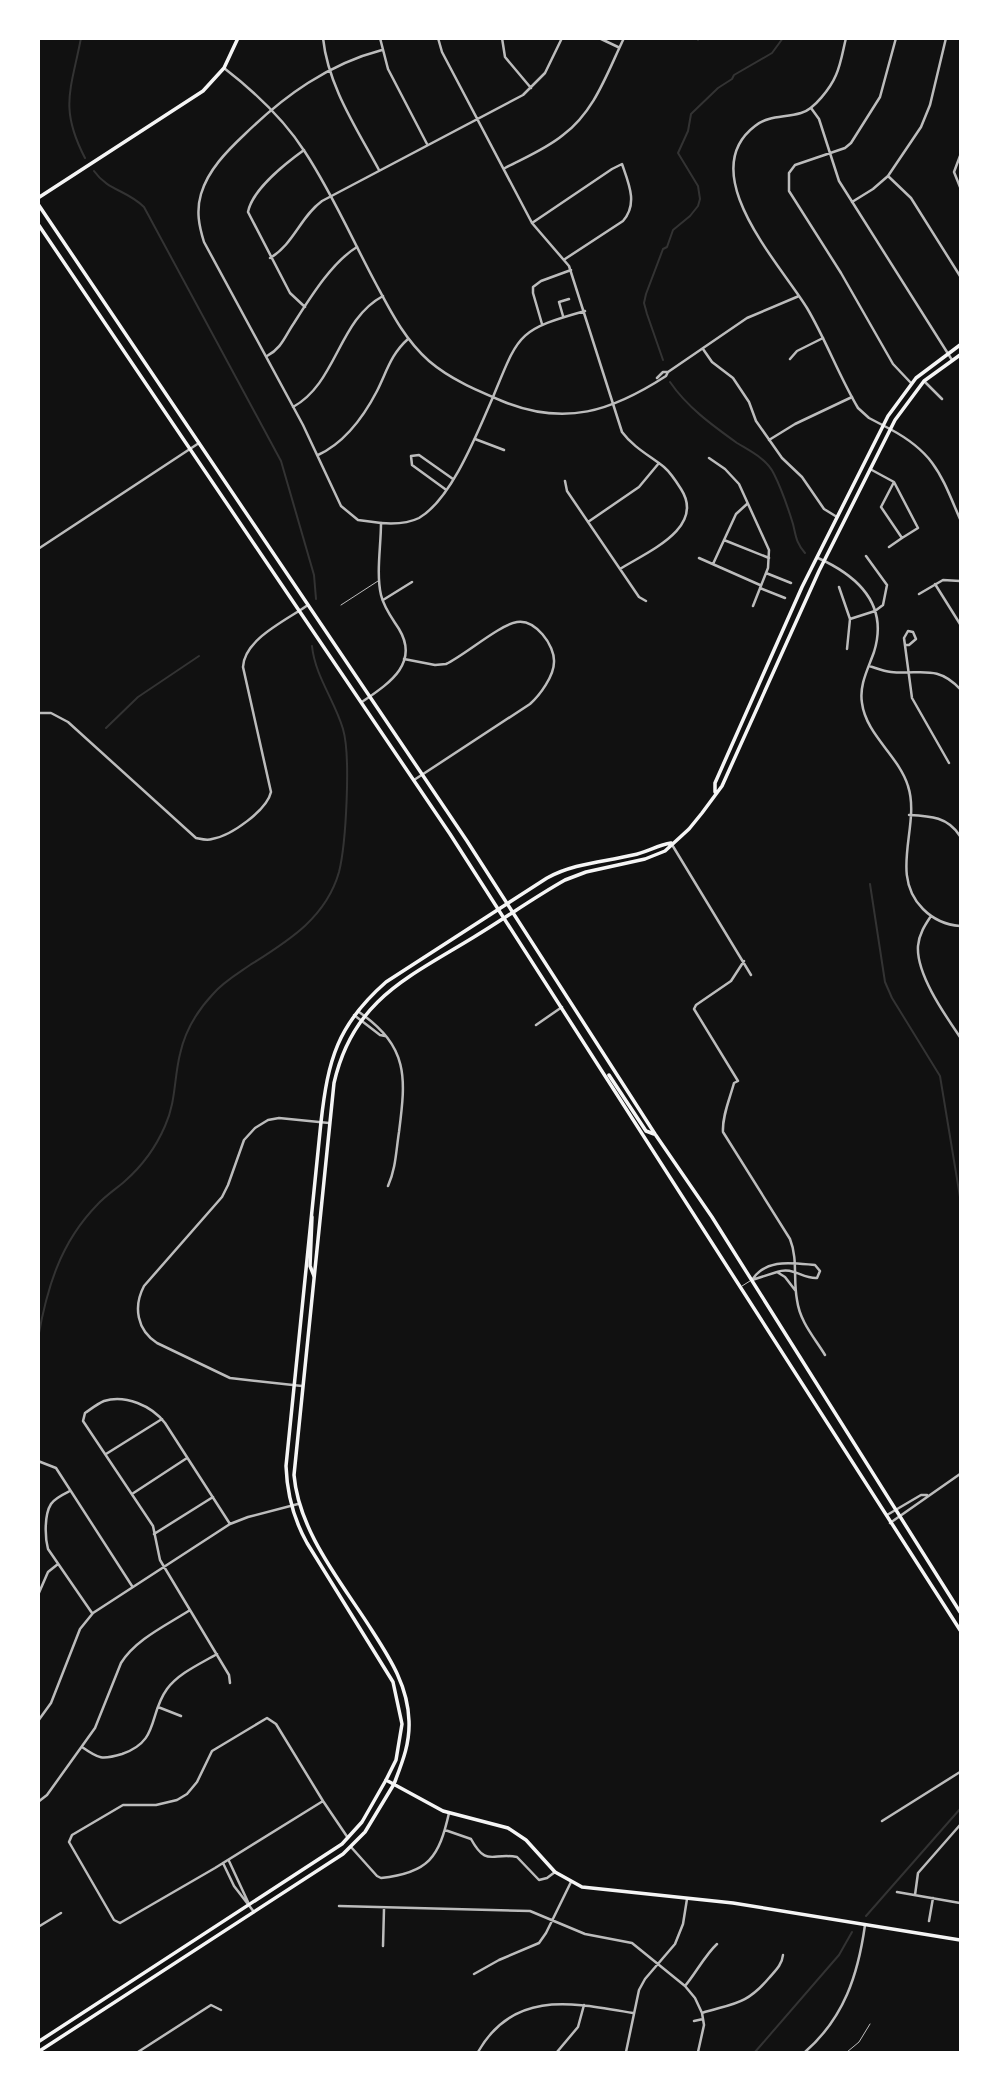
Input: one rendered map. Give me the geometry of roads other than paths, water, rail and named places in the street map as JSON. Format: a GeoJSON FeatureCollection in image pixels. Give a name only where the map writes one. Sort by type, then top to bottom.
{"type":"FeatureCollection","features":[{"type":"Feature","properties":{"kind":"main road"},"geometry":{"type":"LineString","coordinates":[[38,198],[211,85],[225,68],[238,38]]}},
{"type":"Feature","properties":{"kind":"main road"},"geometry":{"type":"LineString","coordinates":[[38,204],[508,904],[752,1280],[961,1612]]}},
{"type":"Feature","properties":{"kind":"main road"},"geometry":{"type":"LineString","coordinates":[[38,224],[499,909],[961,1630]]}},
{"type":"Feature","properties":{"kind":"main road"},"geometry":{"type":"LineString","coordinates":[[714,794],[718,776],[802,587],[883,426],[911,383],[961,345]]}},
{"type":"Feature","properties":{"kind":"main road"},"geometry":{"type":"LineString","coordinates":[[38,2052],[351,1847],[369,1827],[394,1784],[406,1754],[408,1707],[401,1681],[387,1654],[314,1539],[298,1504],[294,1475],[329,1123],[337,1067],[349,1040],[362,1018],[390,989],[575,875],[645,859],[664,851],[695,822],[722,786],[819,571],[890,429],[924,381],[961,355]]}},
{"type":"Feature","properties":{"kind":"main road"},"geometry":{"type":"LineString","coordinates":[[38,2042],[348,1839],[362,1822],[396,1760],[402,1724],[393,1682],[301,1532],[291,1506],[286,1466],[321,1122],[329,1065],[341,1036],[356,1013],[386,982],[547,878],[568,868],[635,855],[671,844]]}},
{"type":"Feature","properties":{"kind":"main road"},"geometry":{"type":"LineString","coordinates":[[602,1069],[613,1080],[646,1131],[655,1134]]}},
{"type":"Feature","properties":{"kind":"main road"},"geometry":{"type":"LineString","coordinates":[[312,1217],[310,1266],[314,1277]]}},
{"type":"Feature","properties":{"kind":"main road"},"geometry":{"type":"LineString","coordinates":[[386,1780],[437,1809],[508,1828],[526,1840],[555,1872],[588,1888],[733,1903],[961,1940]]}},
{"type":"Feature","properties":{"kind":"street"},"geometry":{"type":"LineString","coordinates":[[323,38],[330,71],[342,100],[379,170]]}},
{"type":"Feature","properties":{"kind":"street"},"geometry":{"type":"LineString","coordinates":[[380,38],[391,76],[427,145]]}},
{"type":"Feature","properties":{"kind":"street"},"geometry":{"type":"LineString","coordinates":[[438,38],[532,223],[565,259],[571,270],[625,436],[670,472],[686,497],[688,515],[674,534],[620,569]]}},
{"type":"Feature","properties":{"kind":"street"},"geometry":{"type":"LineString","coordinates":[[502,38],[505,57],[531,88]]}},
{"type":"Feature","properties":{"kind":"street"},"geometry":{"type":"LineString","coordinates":[[270,257],[282,250],[312,209],[330,196],[531,88],[545,73],[562,38]]}},
{"type":"Feature","properties":{"kind":"street"},"geometry":{"type":"LineString","coordinates":[[599,38],[619,48]]}},
{"type":"Feature","properties":{"kind":"street"},"geometry":{"type":"LineString","coordinates":[[504,169],[554,142],[575,125],[596,98],[624,38]]}},
{"type":"Feature","properties":{"kind":"street"},"geometry":{"type":"LineString","coordinates":[[846,38],[836,76],[810,108],[802,113],[769,118],[750,130],[738,147],[734,169],[736,183],[748,222],[799,296],[864,415],[917,445],[929,457],[940,472],[961,519]]}},
{"type":"Feature","properties":{"kind":"street"},"geometry":{"type":"LineString","coordinates":[[896,38],[877,104],[848,146],[799,163],[792,169],[788,185],[792,197],[836,265],[893,364],[911,383]]}},
{"type":"Feature","properties":{"kind":"street"},"geometry":{"type":"LineString","coordinates":[[852,202],[888,176],[925,118],[946,38]]}},
{"type":"Feature","properties":{"kind":"street"},"geometry":{"type":"LineString","coordinates":[[382,50],[356,58],[330,71],[299,88],[271,109],[212,171],[201,194],[198,212],[204,242],[293,407],[337,500],[346,512],[364,522],[399,524],[418,518],[428,510],[453,479],[475,439],[514,347],[527,332],[542,324],[585,311]]}},
{"type":"Feature","properties":{"kind":"street"},"geometry":{"type":"LineString","coordinates":[[225,68],[271,109],[304,150],[408,339],[428,360],[449,376],[522,409],[550,415],[575,414],[631,396],[663,378],[747,318],[799,296]]}},
{"type":"Feature","properties":{"kind":"street"},"geometry":{"type":"LineString","coordinates":[[810,108],[819,119],[836,175],[953,360]]}},
{"type":"Feature","properties":{"kind":"street"},"geometry":{"type":"LineString","coordinates":[[304,150],[267,182],[249,208],[249,216],[270,257],[290,293],[304,307]]}},
{"type":"Feature","properties":{"kind":"street"},"geometry":{"type":"LineString","coordinates":[[961,156],[954,172],[961,187]]}},
{"type":"Feature","properties":{"kind":"street"},"geometry":{"type":"LineString","coordinates":[[532,223],[622,164],[632,201],[629,213],[623,221],[565,259]]}},
{"type":"Feature","properties":{"kind":"street"},"geometry":{"type":"LineString","coordinates":[[888,176],[911,198],[961,276]]}},
{"type":"Feature","properties":{"kind":"street"},"geometry":{"type":"LineString","coordinates":[[267,357],[282,344],[304,307],[340,259],[357,247]]}},
{"type":"Feature","properties":{"kind":"street"},"geometry":{"type":"LineString","coordinates":[[542,324],[533,287],[541,281],[571,270]]}},
{"type":"Feature","properties":{"kind":"street"},"geometry":{"type":"LineString","coordinates":[[293,407],[315,390],[347,332],[364,310],[383,296]]}},
{"type":"Feature","properties":{"kind":"street"},"geometry":{"type":"LineString","coordinates":[[564,317],[559,302],[569,299]]}},
{"type":"Feature","properties":{"kind":"street"},"geometry":{"type":"LineString","coordinates":[[790,359],[797,351],[822,338]]}},
{"type":"Feature","properties":{"kind":"street"},"geometry":{"type":"LineString","coordinates":[[317,455],[337,444],[358,420],[377,390],[392,356],[408,339]]}},
{"type":"Feature","properties":{"kind":"street"},"geometry":{"type":"LineString","coordinates":[[596,346],[603,344]]}},
{"type":"Feature","properties":{"kind":"street"},"geometry":{"type":"LineString","coordinates":[[703,349],[712,362],[733,378],[749,402],[756,421],[785,462],[802,477],[824,509],[837,517]]}},
{"type":"Feature","properties":{"kind":"street"},"geometry":{"type":"LineString","coordinates":[[924,381],[942,399]]}},
{"type":"Feature","properties":{"kind":"street"},"geometry":{"type":"LineString","coordinates":[[769,440],[852,397]]}},
{"type":"Feature","properties":{"kind":"street"},"geometry":{"type":"LineString","coordinates":[[475,439],[504,450]]}},
{"type":"Feature","properties":{"kind":"street"},"geometry":{"type":"LineString","coordinates":[[38,549],[199,443]]}},
{"type":"Feature","properties":{"kind":"street"},"geometry":{"type":"LineString","coordinates":[[445,489],[412,465],[411,456],[419,455],[453,479]]}},
{"type":"Feature","properties":{"kind":"street"},"geometry":{"type":"LineString","coordinates":[[709,458],[736,480],[769,550],[766,573],[753,607]]}},
{"type":"Feature","properties":{"kind":"street"},"geometry":{"type":"LineString","coordinates":[[588,522],[639,487],[659,463]]}},
{"type":"Feature","properties":{"kind":"street"},"geometry":{"type":"LineString","coordinates":[[870,469],[894,482],[918,528],[889,547]]}},
{"type":"Feature","properties":{"kind":"street"},"geometry":{"type":"LineString","coordinates":[[565,481],[567,491],[639,597],[646,601]]}},
{"type":"Feature","properties":{"kind":"street"},"geometry":{"type":"LineString","coordinates":[[894,482],[881,507],[902,538]]}},
{"type":"Feature","properties":{"kind":"street"},"geometry":{"type":"LineString","coordinates":[[713,564],[739,510],[748,504]]}},
{"type":"Feature","properties":{"kind":"street"},"geometry":{"type":"LineString","coordinates":[[362,702],[393,680],[404,659],[402,635],[383,600],[380,580],[381,523]]}},
{"type":"Feature","properties":{"kind":"street"},"geometry":{"type":"LineString","coordinates":[[724,540],[770,558]]}},
{"type":"Feature","properties":{"kind":"street"},"geometry":{"type":"LineString","coordinates":[[850,619],[882,607],[887,585],[866,556]]}},
{"type":"Feature","properties":{"kind":"street"},"geometry":{"type":"LineString","coordinates":[[699,558],[785,598]]}},
{"type":"Feature","properties":{"kind":"street"},"geometry":{"type":"LineString","coordinates":[[816,559],[847,573],[859,583],[875,611],[877,639],[862,687],[863,708],[907,783],[910,795],[905,860],[907,881],[915,899],[931,916],[946,924],[961,926]]}},
{"type":"Feature","properties":{"kind":"street"},"geometry":{"type":"LineString","coordinates":[[766,573],[791,583]]}},
{"type":"Feature","properties":{"kind":"street"},"geometry":{"type":"LineString","coordinates":[[919,594],[943,580],[961,581]]}},
{"type":"Feature","properties":{"kind":"street"},"geometry":{"type":"LineString","coordinates":[[383,600],[411,582]]}},
{"type":"Feature","properties":{"kind":"street"},"geometry":{"type":"LineString","coordinates":[[934,584],[961,624]]}},
{"type":"Feature","properties":{"kind":"street"},"geometry":{"type":"LineString","coordinates":[[839,587],[850,619],[847,649]]}},
{"type":"Feature","properties":{"kind":"street"},"geometry":{"type":"LineString","coordinates":[[38,713],[51,713],[68,722],[196,838],[207,840],[220,837],[260,811],[271,792],[243,667],[245,653],[254,642],[308,605]]}},
{"type":"Feature","properties":{"kind":"street"},"geometry":{"type":"LineString","coordinates":[[404,659],[435,665],[446,664],[507,626],[519,622],[538,629],[551,648],[554,659],[552,671],[535,700],[414,780]]}},
{"type":"Feature","properties":{"kind":"street"},"geometry":{"type":"LineString","coordinates":[[905,645],[912,698],[949,762]]}},
{"type":"Feature","properties":{"kind":"street"},"geometry":{"type":"LineString","coordinates":[[869,666],[890,672],[923,671],[940,674],[961,689]]}},
{"type":"Feature","properties":{"kind":"street"},"geometry":{"type":"LineString","coordinates":[[909,815],[932,816],[944,820],[961,836]]}},
{"type":"Feature","properties":{"kind":"street"},"geometry":{"type":"LineString","coordinates":[[671,844],[751,975]]}},
{"type":"Feature","properties":{"kind":"street"},"geometry":{"type":"LineString","coordinates":[[931,916],[920,936],[919,960],[943,1010],[961,1037]]}},
{"type":"Feature","properties":{"kind":"street"},"geometry":{"type":"LineString","coordinates":[[744,961],[731,981],[694,1009],[738,1081],[733,1086],[723,1121],[723,1132],[788,1234],[796,1264],[797,1303],[803,1321],[825,1355]]}},
{"type":"Feature","properties":{"kind":"street"},"geometry":{"type":"LineString","coordinates":[[536,1025],[562,1007]]}},
{"type":"Feature","properties":{"kind":"street"},"geometry":{"type":"LineString","coordinates":[[356,1013],[380,1035],[385,1036],[397,1053],[404,1081],[395,1167],[388,1186]]}},
{"type":"Feature","properties":{"kind":"street"},"geometry":{"type":"LineString","coordinates":[[302,1386],[230,1378],[157,1343],[140,1324],[137,1304],[144,1286],[222,1197],[242,1144],[251,1131],[264,1122],[279,1118],[329,1123]]}},
{"type":"Feature","properties":{"kind":"street"},"geometry":{"type":"LineString","coordinates":[[779,1263],[815,1265],[820,1274],[817,1278],[809,1279],[796,1272],[783,1270],[752,1280],[757,1272],[779,1263]]}},
{"type":"Feature","properties":{"kind":"street"},"geometry":{"type":"LineString","coordinates":[[777,1272],[785,1277],[796,1291]]}},
{"type":"Feature","properties":{"kind":"street"},"geometry":{"type":"LineString","coordinates":[[230,1524],[162,1419],[152,1410],[116,1399],[100,1403],[85,1413],[83,1420],[153,1526],[158,1555],[229,1675],[230,1683]]}},
{"type":"Feature","properties":{"kind":"street"},"geometry":{"type":"LineString","coordinates":[[106,1454],[162,1419]]}},
{"type":"Feature","properties":{"kind":"street"},"geometry":{"type":"LineString","coordinates":[[132,1494],[187,1458]]}},
{"type":"Feature","properties":{"kind":"street"},"geometry":{"type":"LineString","coordinates":[[38,1461],[56,1468],[132,1586]]}},
{"type":"Feature","properties":{"kind":"street"},"geometry":{"type":"LineString","coordinates":[[886,1516],[961,1474]]}},
{"type":"Feature","properties":{"kind":"street"},"geometry":{"type":"LineString","coordinates":[[70,1490],[52,1502],[48,1513],[46,1542],[77,1594],[93,1613]]}},
{"type":"Feature","properties":{"kind":"street"},"geometry":{"type":"LineString","coordinates":[[890,1523],[925,1501],[927,1495]]}},
{"type":"Feature","properties":{"kind":"street"},"geometry":{"type":"LineString","coordinates":[[154,1534],[213,1497]]}},
{"type":"Feature","properties":{"kind":"street"},"geometry":{"type":"LineString","coordinates":[[38,1721],[51,1703],[80,1629],[93,1613],[230,1524],[298,1504]]}},
{"type":"Feature","properties":{"kind":"street"},"geometry":{"type":"LineString","coordinates":[[38,1595],[48,1572],[58,1564]]}},
{"type":"Feature","properties":{"kind":"street"},"geometry":{"type":"LineString","coordinates":[[38,1802],[47,1795],[97,1724],[127,1654],[136,1645],[190,1610]]}},
{"type":"Feature","properties":{"kind":"street"},"geometry":{"type":"LineString","coordinates":[[82,1746],[104,1759],[135,1749],[147,1738],[166,1690],[217,1654]]}},
{"type":"Feature","properties":{"kind":"street"},"geometry":{"type":"LineString","coordinates":[[158,1707],[181,1716]]}},
{"type":"Feature","properties":{"kind":"street"},"geometry":{"type":"LineString","coordinates":[[323,1801],[122,1922],[114,1920],[69,1845],[72,1835],[123,1805],[156,1805],[177,1800],[187,1794],[197,1782],[212,1751],[265,1719],[276,1724],[348,1839]]}},
{"type":"Feature","properties":{"kind":"street"},"geometry":{"type":"LineString","coordinates":[[882,1821],[961,1772]]}},
{"type":"Feature","properties":{"kind":"street"},"geometry":{"type":"LineString","coordinates":[[351,1847],[377,1876],[405,1875],[421,1867],[438,1850],[449,1813]]}},
{"type":"Feature","properties":{"kind":"street"},"geometry":{"type":"LineString","coordinates":[[915,1895],[918,1873],[961,1825]]}},
{"type":"Feature","properties":{"kind":"street"},"geometry":{"type":"LineString","coordinates":[[445,1830],[471,1839],[478,1853],[485,1857],[517,1857],[538,1880],[555,1872]]}},
{"type":"Feature","properties":{"kind":"street"},"geometry":{"type":"LineString","coordinates":[[228,1860],[254,1912]]}},
{"type":"Feature","properties":{"kind":"street"},"geometry":{"type":"LineString","coordinates":[[223,1863],[234,1886],[250,1905]]}},
{"type":"Feature","properties":{"kind":"street"},"geometry":{"type":"LineString","coordinates":[[474,1974],[504,1957],[534,1946],[542,1939],[571,1882]]}},
{"type":"Feature","properties":{"kind":"street"},"geometry":{"type":"LineString","coordinates":[[897,1892],[961,1903]]}},
{"type":"Feature","properties":{"kind":"street"},"geometry":{"type":"LineString","coordinates":[[929,1921],[933,1898]]}},
{"type":"Feature","properties":{"kind":"street"},"geometry":{"type":"LineString","coordinates":[[626,2053],[641,1985],[678,1937],[687,1899]]}},
{"type":"Feature","properties":{"kind":"street"},"geometry":{"type":"LineString","coordinates":[[339,1906],[522,1910],[536,1912],[585,1934],[632,1943],[659,1963],[695,1998],[703,2019],[698,2053]]}},
{"type":"Feature","properties":{"kind":"street"},"geometry":{"type":"LineString","coordinates":[[383,1946],[384,1909]]}},
{"type":"Feature","properties":{"kind":"street"},"geometry":{"type":"LineString","coordinates":[[38,1927],[61,1913]]}},
{"type":"Feature","properties":{"kind":"street"},"geometry":{"type":"LineString","coordinates":[[805,2053],[832,2024],[845,2003],[855,1976],[865,1925]]}},
{"type":"Feature","properties":{"kind":"street"},"geometry":{"type":"LineString","coordinates":[[685,1986],[717,1944]]}},
{"type":"Feature","properties":{"kind":"street"},"geometry":{"type":"LineString","coordinates":[[702,2012],[753,1996],[782,1962],[783,1955]]}},
{"type":"Feature","properties":{"kind":"street"},"geometry":{"type":"LineString","coordinates":[[478,2053],[498,2027],[523,2011],[557,2003],[633,2013]]}},
{"type":"Feature","properties":{"kind":"street"},"geometry":{"type":"LineString","coordinates":[[138,2053],[211,2005],[222,2010]]}},
{"type":"Feature","properties":{"kind":"street"},"geometry":{"type":"LineString","coordinates":[[557,2053],[578,2027],[584,2005]]}},
{"type":"Feature","properties":{"kind":"street"},"geometry":{"type":"LineString","coordinates":[[694,2021],[703,2019]]}},
{"type":"Feature","properties":{"kind":"lane"},"geometry":{"type":"LineString","coordinates":[[341,605],[380,580]]}},
{"type":"Feature","properties":{"kind":"lane"},"geometry":{"type":"LineString","coordinates":[[741,1287],[752,1280]]}},
{"type":"Feature","properties":{"kind":"lane"},"geometry":{"type":"LineString","coordinates":[[847,2053],[859,2042],[870,2024]]}},
{"type":"Feature","properties":{"kind":"waterway"},"geometry":{"type":"LineString","coordinates":[[81,38],[69,99],[72,125],[85,158]]}},
{"type":"Feature","properties":{"kind":"waterway"},"geometry":{"type":"LineString","coordinates":[[663,360],[644,303],[663,249],[667,247],[673,230],[690,216],[700,199],[698,186],[678,153],[688,131],[691,114],[734,75],[772,53],[783,38]]}},
{"type":"Feature","properties":{"kind":"waterway"},"geometry":{"type":"LineString","coordinates":[[94,171],[105,183],[144,207],[281,461],[314,575],[316,599]]}},
{"type":"Feature","properties":{"kind":"waterway"},"geometry":{"type":"LineString","coordinates":[[670,382],[700,415],[758,456],[771,469],[798,543],[805,553]]}},
{"type":"Feature","properties":{"kind":"waterway"},"geometry":{"type":"LineString","coordinates":[[38,1338],[51,1284],[73,1235],[100,1202],[137,1169],[161,1134],[169,1117],[182,1046],[197,1014],[226,982],[304,927],[325,903],[333,888],[342,859],[347,759],[343,729],[317,668],[312,646]]}},
{"type":"Feature","properties":{"kind":"waterway"},"geometry":{"type":"LineString","coordinates":[[106,728],[138,697],[199,656]]}},
{"type":"Feature","properties":{"kind":"waterway"},"geometry":{"type":"LineString","coordinates":[[870,884],[885,982],[940,1076],[960,1197]]}},
{"type":"Feature","properties":{"kind":"waterway"},"geometry":{"type":"LineString","coordinates":[[866,1916],[960,1809]]}},
{"type":"Feature","properties":{"kind":"waterway"},"geometry":{"type":"LineString","coordinates":[[755,2052],[839,1955],[852,1932]]}}]}
